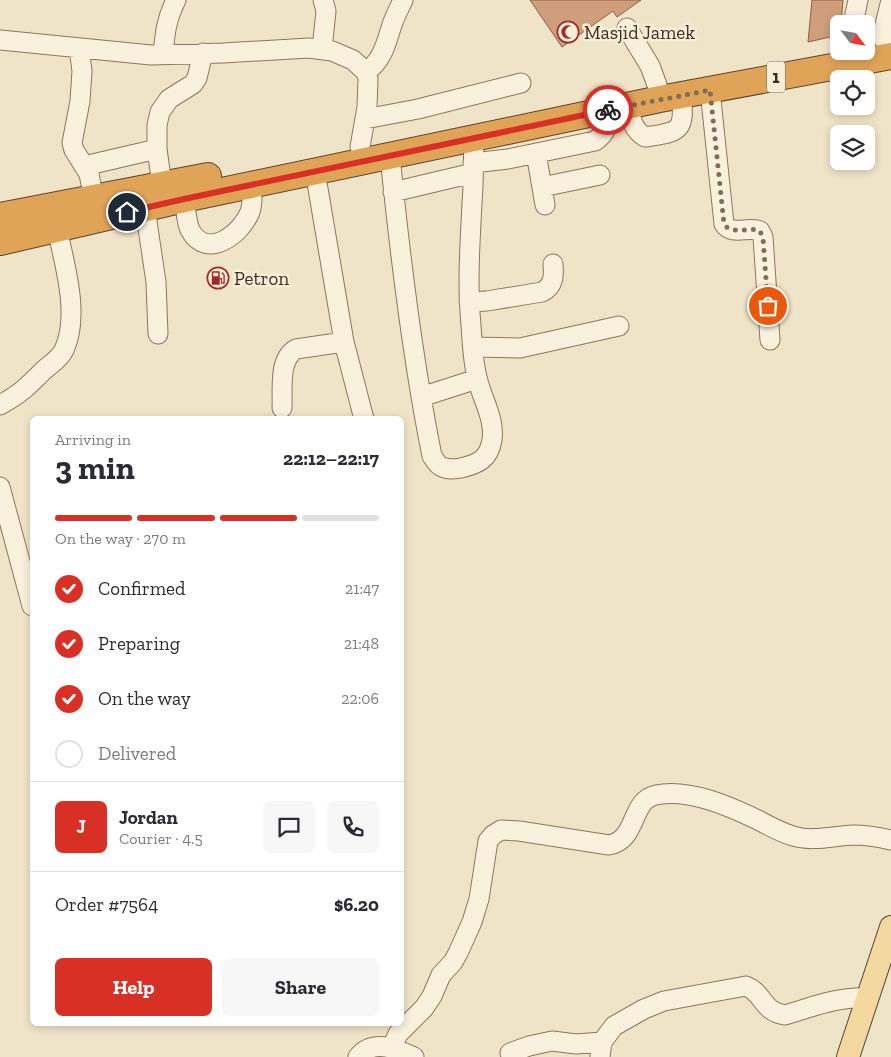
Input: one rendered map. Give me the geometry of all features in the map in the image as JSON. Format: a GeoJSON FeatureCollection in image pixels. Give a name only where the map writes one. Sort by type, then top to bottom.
{"type":"FeatureCollection","features":[{"type":"Feature","properties":{"kind":"highway","name":"1"},"geometry":{"type":"LineString","coordinates":[[0,242],[252,184],[390,156],[474,158],[618,108],[710,90],[883,44]]}},
{"type":"Feature","properties":{"kind":"highway","name":"1"},"geometry":{"type":"LineString","coordinates":[[0,216],[360,147],[830,51]]}},
{"type":"Feature","properties":{"kind":"main road"},"geometry":{"type":"LineString","coordinates":[[848,1057],[891,927]]}},
{"type":"Feature","properties":{"kind":"street"},"geometry":{"type":"LineString","coordinates":[[164,55],[164,32],[176,0]]}},
{"type":"Feature","properties":{"kind":"street"},"geometry":{"type":"LineString","coordinates":[[322,49],[326,11],[323,0]]}},
{"type":"Feature","properties":{"kind":"street"},"geometry":{"type":"LineString","coordinates":[[366,72],[377,63],[383,53],[393,22],[403,0]]}},
{"type":"Feature","properties":{"kind":"street"},"geometry":{"type":"LineString","coordinates":[[855,15],[858,0]]}},
{"type":"Feature","properties":{"kind":"street"},"geometry":{"type":"LineString","coordinates":[[883,44],[884,29],[891,0]]}},
{"type":"Feature","properties":{"kind":"street"},"geometry":{"type":"LineString","coordinates":[[627,28],[650,66],[657,85]]}},
{"type":"Feature","properties":{"kind":"street"},"geometry":{"type":"LineString","coordinates":[[0,40],[164,55],[322,49],[352,60],[366,72],[369,90],[360,147]]}},
{"type":"Feature","properties":{"kind":"street"},"geometry":{"type":"LineString","coordinates":[[79,48],[82,71],[72,143],[92,185],[94,199]]}},
{"type":"Feature","properties":{"kind":"street"},"geometry":{"type":"LineString","coordinates":[[162,184],[157,149],[157,126],[160,112],[169,99],[193,84],[197,78],[203,53]]}},
{"type":"Feature","properties":{"kind":"street"},"geometry":{"type":"LineString","coordinates":[[365,119],[418,109],[521,83]]}},
{"type":"Feature","properties":{"kind":"street"},"geometry":{"type":"LineString","coordinates":[[710,90],[724,224],[727,229],[732,231],[754,228],[760,231],[763,238],[770,340]]}},
{"type":"Feature","properties":{"kind":"street"},"geometry":{"type":"LineString","coordinates":[[393,192],[474,158],[508,159],[595,141],[606,131],[609,122],[618,108],[638,132],[645,137],[673,133],[680,126],[683,112],[681,95]]}},
{"type":"Feature","properties":{"kind":"street"},"geometry":{"type":"LineString","coordinates":[[84,166],[157,149]]}},
{"type":"Feature","properties":{"kind":"street"},"geometry":{"type":"LineString","coordinates":[[536,153],[543,196],[600,175]]}},
{"type":"Feature","properties":{"kind":"street"},"geometry":{"type":"LineString","coordinates":[[390,156],[408,313],[432,456],[443,468],[452,470],[476,464],[483,459],[490,448],[492,437],[488,408],[477,379],[469,302],[468,267],[474,158]]}},
{"type":"Feature","properties":{"kind":"street"},"geometry":{"type":"LineString","coordinates":[[315,171],[344,342],[363,416]]}},
{"type":"Feature","properties":{"kind":"street"},"geometry":{"type":"LineString","coordinates":[[184,199],[190,229],[196,238],[206,243],[219,243],[230,238],[250,212],[252,184]]}},
{"type":"Feature","properties":{"kind":"street"},"geometry":{"type":"LineString","coordinates":[[145,208],[156,282],[158,334]]}},
{"type":"Feature","properties":{"kind":"street"},"geometry":{"type":"LineString","coordinates":[[0,405],[23,392],[42,372],[56,361],[64,350],[72,324],[72,308],[57,229]]}},
{"type":"Feature","properties":{"kind":"street"},"geometry":{"type":"LineString","coordinates":[[469,302],[542,292],[548,289],[553,282],[553,264]]}},
{"type":"Feature","properties":{"kind":"street"},"geometry":{"type":"LineString","coordinates":[[473,347],[520,348],[619,326]]}},
{"type":"Feature","properties":{"kind":"street"},"geometry":{"type":"LineString","coordinates":[[282,408],[284,366],[290,352],[296,349],[344,342]]}},
{"type":"Feature","properties":{"kind":"street"},"geometry":{"type":"LineString","coordinates":[[421,397],[477,379]]}},
{"type":"Feature","properties":{"kind":"street"},"geometry":{"type":"LineString","coordinates":[[0,486],[28,575],[30,590]]}},
{"type":"Feature","properties":{"kind":"street"},"geometry":{"type":"LineString","coordinates":[[392,1047],[398,1034],[424,1008],[432,996],[438,980],[458,953],[474,917],[479,899],[488,841],[492,835],[501,830],[609,844],[617,843],[624,838],[643,803],[653,795],[672,792],[730,807],[779,831],[804,839],[855,835],[891,840]]}},
{"type":"Feature","properties":{"kind":"street"},"geometry":{"type":"LineString","coordinates":[[510,1053],[552,1041],[601,1049],[614,1026],[644,1009],[664,1001],[720,992],[738,987],[746,986],[753,990],[769,1009],[776,1014],[785,1015],[844,999],[868,998]]}},
{"type":"Feature","properties":{"kind":"street"},"geometry":{"type":"LineString","coordinates":[[358,1057],[369,1049],[381,1046],[392,1047],[414,1057]]}},
{"type":"Feature","properties":{"kind":"building","name":"Masjid Jamek"},"geometry":{"type":"Polygon","coordinates":[[[530,0],[641,0],[617,17],[613,11],[562,47],[530,0]]]}},
{"type":"Feature","properties":{"kind":"building"},"geometry":{"type":"Polygon","coordinates":[[[812,0],[843,0],[842,15],[830,15],[830,37],[808,42],[812,0]]]}},
{"type":"Feature","properties":{"kind":"way so far"},"geometry":{"type":"LineString","coordinates":[[608,110],[710,90],[724,224],[727,229],[732,231],[754,228],[760,231],[763,238],[768,306]]}},
{"type":"Feature","properties":{"kind":"place","name":"Masjid Jamek"},"geometry":{"type":"Point","coordinates":[568,32]}},
{"type":"Feature","properties":{"kind":"place","name":"Petron"},"geometry":{"type":"Point","coordinates":[218,278]}},
{"type":"Feature","properties":{"kind":"route"},"geometry":{"type":"LineString","coordinates":[[127,212],[608,110]]}}]}
